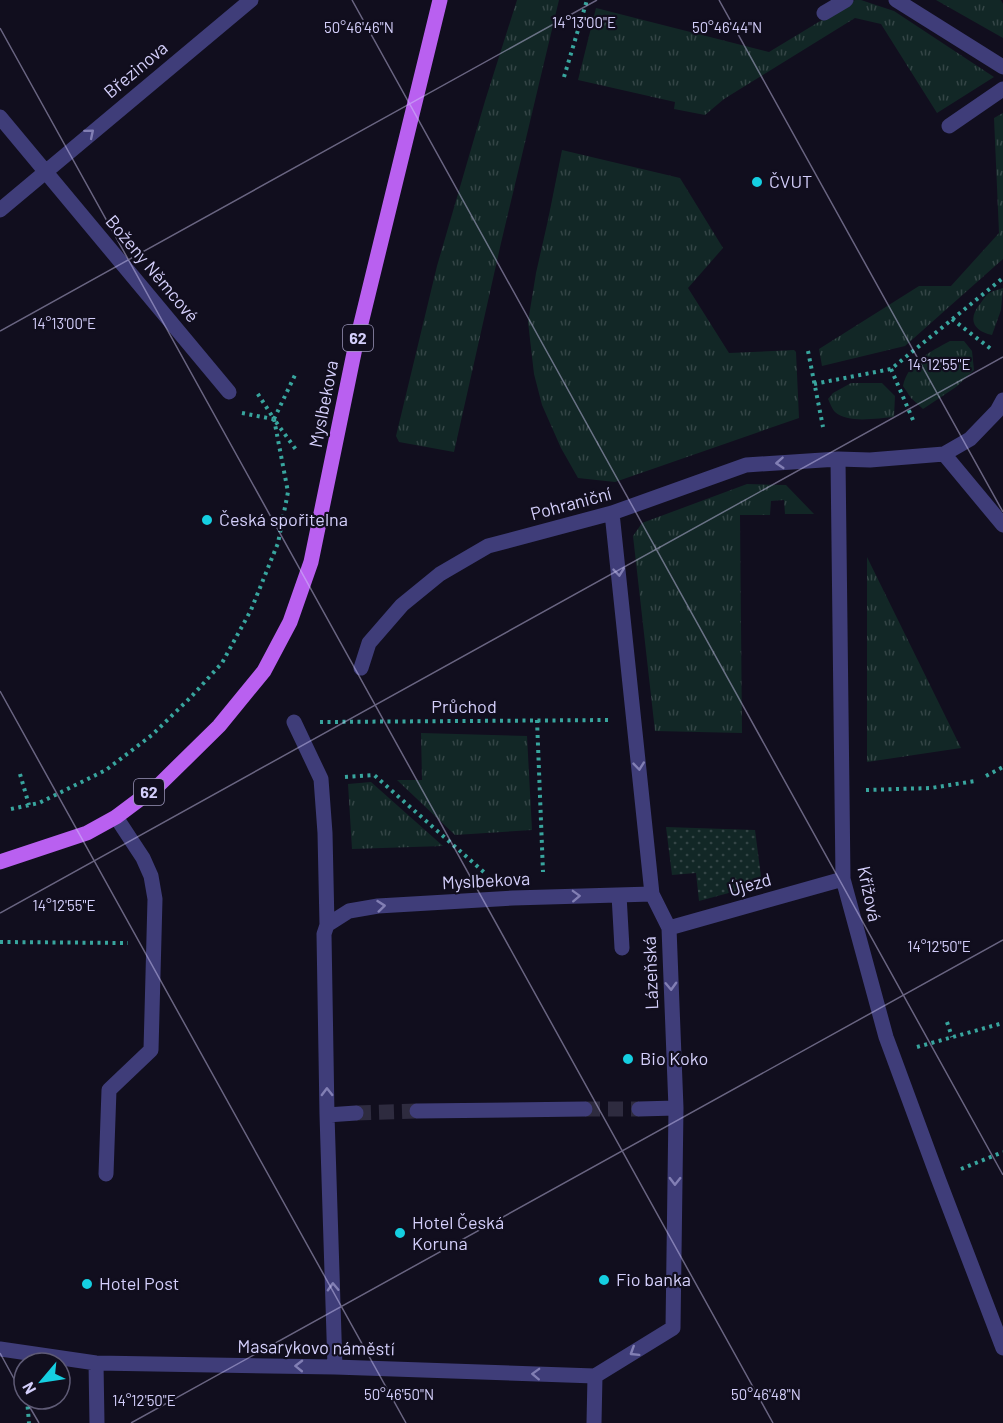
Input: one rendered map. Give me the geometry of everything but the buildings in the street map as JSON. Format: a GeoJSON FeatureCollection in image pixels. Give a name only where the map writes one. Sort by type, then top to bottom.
{"type":"FeatureCollection","features":[{"type":"Feature","properties":{"kind":"main road","name":"Myslbekova"},"geometry":{"type":"LineString","coordinates":[[116,817],[160,784],[219,726],[264,671],[290,622],[311,562],[355,348],[440,0]]}},
{"type":"Feature","properties":{"kind":"main road","name":"62"},"geometry":{"type":"LineString","coordinates":[[0,862],[87,833],[116,817]]}},
{"type":"Feature","properties":{"kind":"street","name":"Březinova"},"geometry":{"type":"LineString","coordinates":[[0,210],[251,0]]}},
{"type":"Feature","properties":{"kind":"street"},"geometry":{"type":"LineString","coordinates":[[824,13],[846,0]]}},
{"type":"Feature","properties":{"kind":"street"},"geometry":{"type":"LineString","coordinates":[[896,0],[1003,67]]}},
{"type":"Feature","properties":{"kind":"street"},"geometry":{"type":"LineString","coordinates":[[949,126],[1003,88]]}},
{"type":"Feature","properties":{"kind":"street","name":"Boženy Němcové"},"geometry":{"type":"LineString","coordinates":[[0,117],[229,392]]}},
{"type":"Feature","properties":{"kind":"street"},"geometry":{"type":"LineString","coordinates":[[1003,400],[997,411],[970,439],[944,454],[1003,525]]}},
{"type":"Feature","properties":{"kind":"street","name":"Pohraniční"},"geometry":{"type":"LineString","coordinates":[[361,668],[369,643],[402,605],[440,574],[488,546],[612,513],[746,465],[838,459],[870,460],[944,454]]}},
{"type":"Feature","properties":{"kind":"street","name":"Křížová"},"geometry":{"type":"LineString","coordinates":[[838,459],[843,879],[886,1036],[1003,1348]]}},
{"type":"Feature","properties":{"kind":"street","name":"Lázeňská"},"geometry":{"type":"LineString","coordinates":[[595,1376],[673,1328],[675,1108],[669,928],[652,894],[612,513]]}},
{"type":"Feature","properties":{"kind":"street"},"geometry":{"type":"LineString","coordinates":[[294,722],[321,779],[325,833],[327,1115],[335,1367]]}},
{"type":"Feature","properties":{"kind":"street"},"geometry":{"type":"LineString","coordinates":[[106,1174],[109,1090],[151,1050],[154,943],[155,899],[150,876],[143,858],[116,817]]}},
{"type":"Feature","properties":{"kind":"street","name":"Újezd"},"geometry":{"type":"LineString","coordinates":[[669,928],[843,879]]}},
{"type":"Feature","properties":{"kind":"street","name":"Myslbekova"},"geometry":{"type":"LineString","coordinates":[[327,925],[349,911],[378,906],[513,898],[652,894]]}},
{"type":"Feature","properties":{"kind":"street"},"geometry":{"type":"LineString","coordinates":[[619,895],[622,948]]}},
{"type":"Feature","properties":{"kind":"street"},"geometry":{"type":"LineString","coordinates":[[639,1108],[675,1108]]}},
{"type":"Feature","properties":{"kind":"street"},"geometry":{"type":"LineString","coordinates":[[417,1111],[585,1109]]}},
{"type":"Feature","properties":{"kind":"street"},"geometry":{"type":"LineString","coordinates":[[327,1115],[356,1113]]}},
{"type":"Feature","properties":{"kind":"street","name":"Masarykovo náměstí"},"geometry":{"type":"LineString","coordinates":[[0,1349],[96,1363],[335,1367],[595,1376]]}},
{"type":"Feature","properties":{"kind":"street"},"geometry":{"type":"LineString","coordinates":[[96,1363],[97,1423]]}},
{"type":"Feature","properties":{"kind":"street"},"geometry":{"type":"LineString","coordinates":[[594,1423],[595,1376]]}},
{"type":"Feature","properties":{"kind":"path"},"geometry":{"type":"LineString","coordinates":[[564,77],[587,0]]}},
{"type":"Feature","properties":{"kind":"path"},"geometry":{"type":"LineString","coordinates":[[814,384],[891,369],[1003,278]]}},
{"type":"Feature","properties":{"kind":"path"},"geometry":{"type":"LineString","coordinates":[[952,319],[991,349]]}},
{"type":"Feature","properties":{"kind":"path"},"geometry":{"type":"LineString","coordinates":[[808,351],[823,427]]}},
{"type":"Feature","properties":{"kind":"path"},"geometry":{"type":"LineString","coordinates":[[891,369],[913,420]]}},
{"type":"Feature","properties":{"kind":"path"},"geometry":{"type":"LineString","coordinates":[[11,809],[39,803],[106,770],[152,735],[191,698],[222,663],[251,610],[278,543],[288,492],[274,419],[296,373]]}},
{"type":"Feature","properties":{"kind":"path"},"geometry":{"type":"LineString","coordinates":[[251,384],[297,451]]}},
{"type":"Feature","properties":{"kind":"path"},"geometry":{"type":"LineString","coordinates":[[240,413],[274,419]]}},
{"type":"Feature","properties":{"kind":"path","name":"Průchod"},"geometry":{"type":"LineString","coordinates":[[294,722],[634,719]]}},
{"type":"Feature","properties":{"kind":"path"},"geometry":{"type":"LineString","coordinates":[[537,720],[544,897]]}},
{"type":"Feature","properties":{"kind":"path"},"geometry":{"type":"LineString","coordinates":[[986,776],[1003,767]]}},
{"type":"Feature","properties":{"kind":"path"},"geometry":{"type":"LineString","coordinates":[[20,774],[29,805]]}},
{"type":"Feature","properties":{"kind":"path"},"geometry":{"type":"LineString","coordinates":[[321,779],[374,775],[513,898]]}},
{"type":"Feature","properties":{"kind":"path"},"geometry":{"type":"LineString","coordinates":[[842,791],[931,788],[975,781]]}},
{"type":"Feature","properties":{"kind":"path"},"geometry":{"type":"LineString","coordinates":[[0,942],[154,943]]}},
{"type":"Feature","properties":{"kind":"path"},"geometry":{"type":"LineString","coordinates":[[947,1022],[952,1037]]}},
{"type":"Feature","properties":{"kind":"path"},"geometry":{"type":"LineString","coordinates":[[893,1054],[1003,1023]]}},
{"type":"Feature","properties":{"kind":"path"},"geometry":{"type":"LineString","coordinates":[[938,1178],[1003,1152]]}},
{"type":"Feature","properties":{"kind":"green space"},"geometry":{"type":"Polygon","coordinates":[[[517,0],[559,0],[454,452],[399,442],[396,436],[437,266],[517,0]]]}},
{"type":"Feature","properties":{"kind":"green space"},"geometry":{"type":"Polygon","coordinates":[[[855,0],[894,11],[994,77],[937,113],[881,24],[855,18],[724,99],[705,115],[674,109],[675,102],[578,80],[596,8],[769,52],[855,0]]]}},
{"type":"Feature","properties":{"kind":"green space"},"geometry":{"type":"Polygon","coordinates":[[[936,0],[1001,0],[1003,38],[936,0]]]}},
{"type":"Feature","properties":{"kind":"green space"},"geometry":{"type":"Polygon","coordinates":[[[1003,113],[1003,259],[905,346],[822,366],[819,349],[919,286],[951,286],[999,233],[994,118],[1003,113]]]}},
{"type":"Feature","properties":{"kind":"green space"},"geometry":{"type":"Polygon","coordinates":[[[562,150],[680,178],[723,248],[688,288],[729,353],[794,350],[796,352],[799,418],[615,482],[578,478],[561,448],[542,405],[534,374],[528,322],[562,150]]]}},
{"type":"Feature","properties":{"kind":"green space"},"geometry":{"type":"Polygon","coordinates":[[[1003,288],[1001,310],[992,335],[981,331],[973,320],[976,310],[988,294],[1003,288]]]}},
{"type":"Feature","properties":{"kind":"green space"},"geometry":{"type":"Polygon","coordinates":[[[950,341],[964,341],[972,351],[974,370],[956,387],[923,409],[911,398],[903,386],[906,378],[915,364],[950,341]]]}},
{"type":"Feature","properties":{"kind":"green space"},"geometry":{"type":"Polygon","coordinates":[[[851,383],[882,383],[895,396],[894,417],[855,419],[835,412],[828,399],[833,393],[851,383]]]}},
{"type":"Feature","properties":{"kind":"green space"},"geometry":{"type":"Polygon","coordinates":[[[747,484],[786,485],[814,514],[785,514],[784,500],[771,501],[770,515],[740,515],[742,733],[655,731],[633,536],[642,523],[747,484]]]}},
{"type":"Feature","properties":{"kind":"green space"},"geometry":{"type":"Polygon","coordinates":[[[867,557],[961,748],[867,762],[867,557]]]}},
{"type":"Feature","properties":{"kind":"green space"},"geometry":{"type":"Polygon","coordinates":[[[421,733],[527,736],[532,830],[455,835],[397,780],[422,780],[421,733]]]}},
{"type":"Feature","properties":{"kind":"green space"},"geometry":{"type":"Polygon","coordinates":[[[371,782],[443,846],[352,849],[348,784],[371,782]]]}},
{"type":"Feature","properties":{"kind":"green space"},"geometry":{"type":"Polygon","coordinates":[[[666,827],[755,830],[762,884],[699,901],[696,873],[672,875],[666,827]]]}},
{"type":"Feature","properties":{"kind":"tunnel"},"geometry":{"type":"LineString","coordinates":[[585,1109],[639,1109]]}},
{"type":"Feature","properties":{"kind":"tunnel"},"geometry":{"type":"LineString","coordinates":[[356,1113],[417,1111]]}},
{"type":"Feature","properties":{"kind":"place","name":"ČVUT"},"geometry":{"type":"Point","coordinates":[757,182]}},
{"type":"Feature","properties":{"kind":"place","name":"Česká spořitelna"},"geometry":{"type":"Point","coordinates":[207,520]}},
{"type":"Feature","properties":{"kind":"place","name":"Bio Koko"},"geometry":{"type":"Point","coordinates":[628,1059]}},
{"type":"Feature","properties":{"kind":"place","name":"Hotel Česká Koruna"},"geometry":{"type":"Point","coordinates":[400,1233]}},
{"type":"Feature","properties":{"kind":"place","name":"Fio banka"},"geometry":{"type":"Point","coordinates":[604,1280]}},
{"type":"Feature","properties":{"kind":"place","name":"Hotel Post"},"geometry":{"type":"Point","coordinates":[87,1284]}}]}
